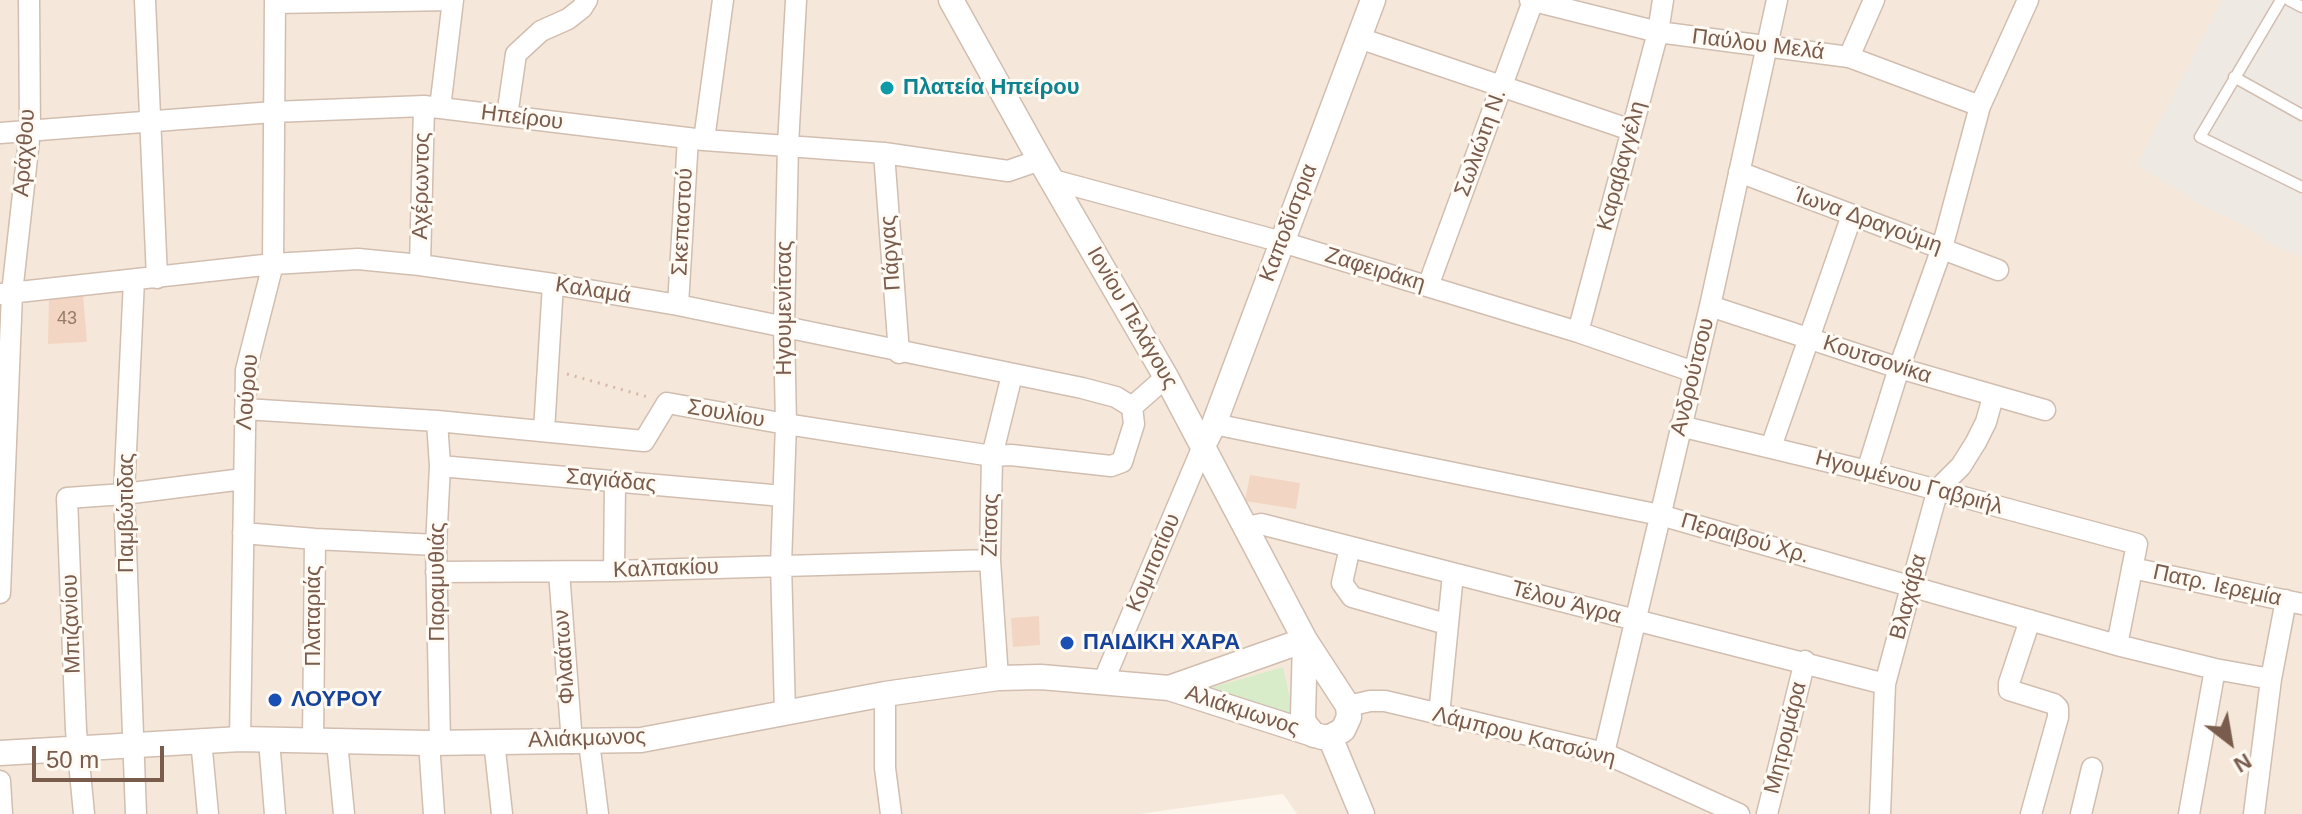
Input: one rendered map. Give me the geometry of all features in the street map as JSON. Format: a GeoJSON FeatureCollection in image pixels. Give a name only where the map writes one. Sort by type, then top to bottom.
{"type":"FeatureCollection","features":[{"type":"Feature","properties":{"kind":"street","name":"Αράχθου"},"geometry":{"type":"LineString","coordinates":[[0,593],[6,294],[30,131],[29,0]]}},
{"type":"Feature","properties":{"kind":"street"},"geometry":{"type":"LineString","coordinates":[[145,0],[157,278]]}},
{"type":"Feature","properties":{"kind":"street"},"geometry":{"type":"LineString","coordinates":[[275,1],[453,0]]}},
{"type":"Feature","properties":{"kind":"street","name":"Αχέρωντος"},"geometry":{"type":"LineString","coordinates":[[420,265],[432,107],[453,0]]}},
{"type":"Feature","properties":{"kind":"street"},"geometry":{"type":"LineString","coordinates":[[507,116],[516,54],[541,31],[568,19],[587,0]]}},
{"type":"Feature","properties":{"kind":"street","name":"Σκεπαστού"},"geometry":{"type":"LineString","coordinates":[[678,305],[696,139],[723,0]]}},
{"type":"Feature","properties":{"kind":"street","name":"Ηγουμενίτσας"},"geometry":{"type":"LineString","coordinates":[[785,713],[781,564],[786,424],[784,327],[788,145],[796,0]]}},
{"type":"Feature","properties":{"kind":"street","name":"Ιονίου Πελάγους"},"geometry":{"type":"LineString","coordinates":[[951,0],[1166,377],[1208,435],[1247,527],[1305,640],[1348,706]]}},
{"type":"Feature","properties":{"kind":"street","name":"Καποδίστρια"},"geometry":{"type":"LineString","coordinates":[[1208,435],[1373,0]]}},
{"type":"Feature","properties":{"kind":"street","name":"Παύλου Μελά"},"geometry":{"type":"LineString","coordinates":[[1531,0],[1658,32],[1849,57],[1980,106]]}},
{"type":"Feature","properties":{"kind":"street","name":"Σωλιώτη Ν."},"geometry":{"type":"LineString","coordinates":[[1428,286],[1531,0]]}},
{"type":"Feature","properties":{"kind":"street","name":"Καραβαγγέλη"},"geometry":{"type":"LineString","coordinates":[[1578,332],[1658,32],[1663,0]]}},
{"type":"Feature","properties":{"kind":"street","name":"Ανδρούτσου"},"geometry":{"type":"LineString","coordinates":[[1604,753],[1710,306],[1777,0]]}},
{"type":"Feature","properties":{"kind":"street"},"geometry":{"type":"LineString","coordinates":[[1849,57],[1874,0]]}},
{"type":"Feature","properties":{"kind":"street"},"geometry":{"type":"LineString","coordinates":[[1867,471],[1899,368],[1942,248],[1980,106],[2028,0]]}},
{"type":"Feature","properties":{"kind":"street","name":"Λούρου"},"geometry":{"type":"LineString","coordinates":[[240,739],[246,370],[273,264],[275,1]]}},
{"type":"Feature","properties":{"kind":"street"},"geometry":{"type":"LineString","coordinates":[[1359,38],[1631,130]]}},
{"type":"Feature","properties":{"kind":"street","name":"Ηπείρου"},"geometry":{"type":"LineString","coordinates":[[0,133],[273,112],[432,107],[696,139],[884,153],[1008,171],[1047,170]]}},
{"type":"Feature","properties":{"kind":"street","name":"Πάργας"},"geometry":{"type":"LineString","coordinates":[[884,153],[899,353]]}},
{"type":"Feature","properties":{"kind":"street","name":"Ζαφειράκη"},"geometry":{"type":"LineString","coordinates":[[1047,170],[1578,332],[1694,372]]}},
{"type":"Feature","properties":{"kind":"street","name":"Ίωνα Δραγούμη"},"geometry":{"type":"LineString","coordinates":[[1739,172],[1998,270]]}},
{"type":"Feature","properties":{"kind":"street"},"geometry":{"type":"LineString","coordinates":[[1771,447],[1852,215]]}},
{"type":"Feature","properties":{"kind":"street","name":"Καλαμά"},"geometry":{"type":"LineString","coordinates":[[6,294],[273,264],[358,259],[420,265],[678,305],[1116,397],[1132,407]]}},
{"type":"Feature","properties":{"kind":"street","name":"Παμβώτιδας"},"geometry":{"type":"LineString","coordinates":[[134,280],[124,494],[136,814]]}},
{"type":"Feature","properties":{"kind":"street"},"geometry":{"type":"LineString","coordinates":[[544,431],[553,284]]}},
{"type":"Feature","properties":{"kind":"street","name":"Κουτσονίκα"},"geometry":{"type":"LineString","coordinates":[[1710,306],[1899,368],[2045,410]]}},
{"type":"Feature","properties":{"kind":"street","name":"Ζίτσας"},"geometry":{"type":"LineString","coordinates":[[998,678],[990,560],[992,456],[1012,375]]}},
{"type":"Feature","properties":{"kind":"street"},"geometry":{"type":"LineString","coordinates":[[1132,407],[1166,377]]}},
{"type":"Feature","properties":{"kind":"street","name":"Βλαχάβα"},"geometry":{"type":"LineString","coordinates":[[1880,814],[1885,684],[1911,587],[1938,489],[1961,466],[1976,442],[1993,397]]}},
{"type":"Feature","properties":{"kind":"street","name":"Σουλίου"},"geometry":{"type":"LineString","coordinates":[[245,409],[437,421],[644,441],[667,403],[992,456],[1011,455],[1111,466],[1122,462],[1134,424],[1132,407]]}},
{"type":"Feature","properties":{"kind":"street","name":"Παραμυθιάς"},"geometry":{"type":"LineString","coordinates":[[434,814],[436,545],[440,466],[437,421]]}},
{"type":"Feature","properties":{"kind":"street","name":"Ηγουμένου Γαβριήλ"},"geometry":{"type":"LineString","coordinates":[[1680,426],[1938,489],[2137,544],[2132,568]]}},
{"type":"Feature","properties":{"kind":"street","name":"Περαιβού Χρ."},"geometry":{"type":"LineString","coordinates":[[1208,435],[1660,515],[2117,645],[2271,679]]}},
{"type":"Feature","properties":{"kind":"street","name":"Κομποτίου"},"geometry":{"type":"LineString","coordinates":[[1104,680],[1208,435]]}},
{"type":"Feature","properties":{"kind":"street","name":"Σαγιάδας"},"geometry":{"type":"LineString","coordinates":[[440,466],[783,496]]}},
{"type":"Feature","properties":{"kind":"street"},"geometry":{"type":"LineString","coordinates":[[124,494],[243,479]]}},
{"type":"Feature","properties":{"kind":"street"},"geometry":{"type":"LineString","coordinates":[[614,571],[615,482]]}},
{"type":"Feature","properties":{"kind":"street","name":"Μπιζανίου"},"geometry":{"type":"LineString","coordinates":[[84,814],[76,730],[67,498],[124,494]]}},
{"type":"Feature","properties":{"kind":"street","name":"Τέλου Άγρα"},"geometry":{"type":"LineString","coordinates":[[1247,527],[1261,524],[1634,621],[1805,661],[1885,684]]}},
{"type":"Feature","properties":{"kind":"street"},"geometry":{"type":"LineString","coordinates":[[243,533],[436,545]]}},
{"type":"Feature","properties":{"kind":"street","name":"Πλαταριάς"},"geometry":{"type":"LineString","coordinates":[[315,539],[325,742],[344,814]]}},
{"type":"Feature","properties":{"kind":"street"},"geometry":{"type":"LineString","coordinates":[[1350,547],[1342,583],[1352,597],[1446,624]]}},
{"type":"Feature","properties":{"kind":"street","name":"Καλπακίου"},"geometry":{"type":"LineString","coordinates":[[436,572],[614,571],[990,560]]}},
{"type":"Feature","properties":{"kind":"street"},"geometry":{"type":"LineString","coordinates":[[2117,645],[2132,568]]}},
{"type":"Feature","properties":{"kind":"street","name":"Πατρ. Ιερεμία"},"geometry":{"type":"LineString","coordinates":[[2132,568],[2294,602]]}},
{"type":"Feature","properties":{"kind":"street","name":"Φιλαάτων"},"geometry":{"type":"LineString","coordinates":[[559,572],[580,742],[598,814]]}},
{"type":"Feature","properties":{"kind":"street"},"geometry":{"type":"LineString","coordinates":[[1439,715],[1453,574]]}},
{"type":"Feature","properties":{"kind":"street"},"geometry":{"type":"LineString","coordinates":[[2254,814],[2271,679],[2294,602]]}},
{"type":"Feature","properties":{"kind":"street"},"geometry":{"type":"LineString","coordinates":[[2030,620],[2009,690],[2058,708],[2031,814]]}},
{"type":"Feature","properties":{"kind":"street"},"geometry":{"type":"LineString","coordinates":[[1305,640],[1303,716],[1308,729],[1322,736],[1362,814]]}},
{"type":"Feature","properties":{"kind":"street","name":"Αλιάκμωνος"},"geometry":{"type":"LineString","coordinates":[[1169,688],[1305,640]]}},
{"type":"Feature","properties":{"kind":"street","name":"Μητρομάρα"},"geometry":{"type":"LineString","coordinates":[[1767,814],[1805,661]]}},
{"type":"Feature","properties":{"kind":"street"},"geometry":{"type":"LineString","coordinates":[[2189,814],[2215,669]]}},
{"type":"Feature","properties":{"kind":"street","name":"Αλιάκμωνος"},"geometry":{"type":"LineString","coordinates":[[0,753],[240,739],[434,743],[641,740],[885,694],[998,678],[1041,677],[1104,680],[1169,688],[1322,736]]}},
{"type":"Feature","properties":{"kind":"street"},"geometry":{"type":"LineString","coordinates":[[885,694],[885,768],[891,814]]}},
{"type":"Feature","properties":{"kind":"street","name":"Λάμπρου Κατσώνη"},"geometry":{"type":"LineString","coordinates":[[1348,706],[1385,701],[1604,753],[1739,814]]}},
{"type":"Feature","properties":{"kind":"street"},"geometry":{"type":"LineString","coordinates":[[1322,736],[1343,730],[1348,706]]}},
{"type":"Feature","properties":{"kind":"street"},"geometry":{"type":"LineString","coordinates":[[201,740],[208,814]]}},
{"type":"Feature","properties":{"kind":"street"},"geometry":{"type":"LineString","coordinates":[[269,740],[275,814]]}},
{"type":"Feature","properties":{"kind":"street"},"geometry":{"type":"LineString","coordinates":[[494,741],[502,814]]}},
{"type":"Feature","properties":{"kind":"street"},"geometry":{"type":"LineString","coordinates":[[2081,814],[2092,768]]}},
{"type":"Feature","properties":{"kind":"street"},"geometry":{"type":"LineString","coordinates":[[0,781],[2,814]]}},
{"type":"Feature","properties":{"kind":"lane"},"geometry":{"type":"LineString","coordinates":[[2281,0],[2200,137],[2302,187]]}},
{"type":"Feature","properties":{"kind":"lane"},"geometry":{"type":"LineString","coordinates":[[2289,0],[2302,7]]}},
{"type":"Feature","properties":{"kind":"lane"},"geometry":{"type":"LineString","coordinates":[[2234,77],[2302,115]]}},
{"type":"Feature","properties":{"kind":"path"},"geometry":{"type":"LineString","coordinates":[[548,368],[667,403]]}},
{"type":"Feature","properties":{"kind":"shaded area"},"geometry":{"type":"Polygon","coordinates":[[[0,0],[2302,0],[2302,814],[1297,814],[1283,794],[1139,814],[0,814],[0,0]]]}},
{"type":"Feature","properties":{"kind":"shaded area"},"geometry":{"type":"Polygon","coordinates":[[[2222,0],[2302,0],[2302,257],[2272,245],[2246,226],[2202,205],[2137,165],[2222,0]]]}},
{"type":"Feature","properties":{"kind":"green space"},"geometry":{"type":"Polygon","coordinates":[[[1283,667],[1295,720],[1207,689],[1283,667]]]}},
{"type":"Feature","properties":{"kind":"building"},"geometry":{"type":"Polygon","coordinates":[[[83,294],[87,342],[48,344],[49,296],[83,294]]]}},
{"type":"Feature","properties":{"kind":"building"},"geometry":{"type":"Polygon","coordinates":[[[1250,475],[1300,483],[1296,509],[1245,501],[1250,475]]]}},
{"type":"Feature","properties":{"kind":"building"},"geometry":{"type":"Polygon","coordinates":[[[1039,616],[1040,645],[1013,647],[1011,618],[1039,616]]]}},
{"type":"Feature","properties":{"kind":"place","name":"Πλατεία Ηπείρου"},"geometry":{"type":"Point","coordinates":[887,88]}},
{"type":"Feature","properties":{"kind":"place","name":"ΠΑΙΔΙΚΗ ΧΑΡΑ"},"geometry":{"type":"Point","coordinates":[1067,643]}},
{"type":"Feature","properties":{"kind":"place","name":"ΛΟΥΡΟΥ"},"geometry":{"type":"Point","coordinates":[275,700]}}]}
